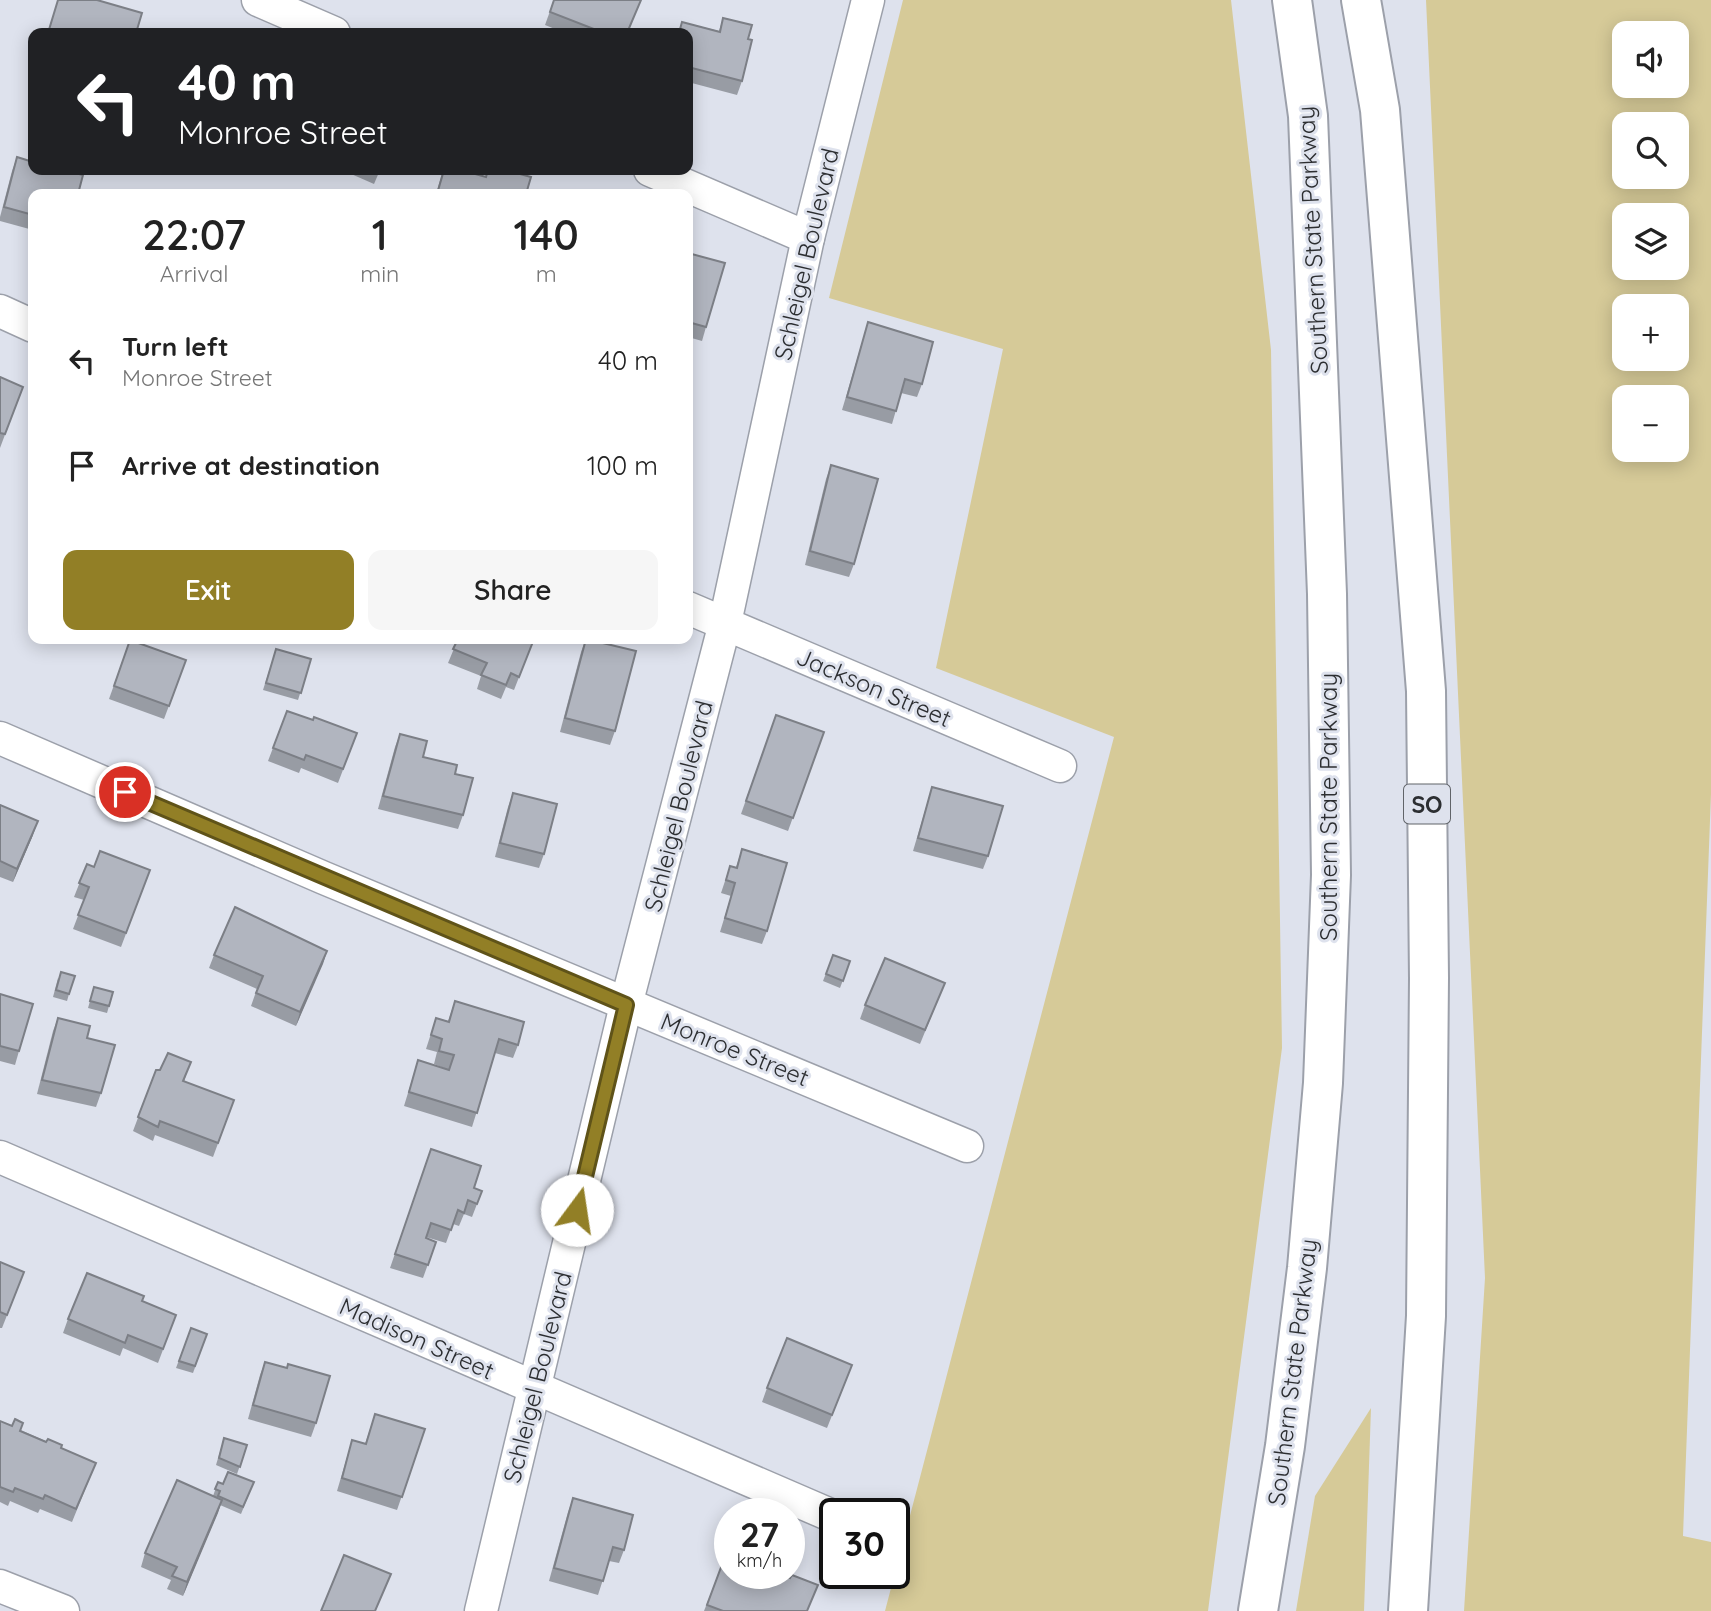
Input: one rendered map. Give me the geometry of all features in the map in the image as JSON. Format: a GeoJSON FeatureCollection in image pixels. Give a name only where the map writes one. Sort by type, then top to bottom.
{"type":"FeatureCollection","features":[{"type":"Feature","properties":{"kind":"highway","name":"Southern State Parkway"},"geometry":{"type":"LineString","coordinates":[[1258,1611],[1285,1446],[1307,1268],[1324,1083],[1331,875],[1328,621],[1308,116],[1292,0]]}},
{"type":"Feature","properties":{"kind":"highway","name":"SO"},"geometry":{"type":"LineString","coordinates":[[1361,0],[1380,110],[1426,691],[1429,978],[1426,1316],[1408,1611]]}},
{"type":"Feature","properties":{"kind":"street"},"geometry":{"type":"LineString","coordinates":[[257,0],[322,28]]}},
{"type":"Feature","properties":{"kind":"street","name":"Schleigel Boulevard"},"geometry":{"type":"LineString","coordinates":[[481,1611],[626,1005],[725,623],[808,238],[868,0]]}},
{"type":"Feature","properties":{"kind":"street"},"geometry":{"type":"LineString","coordinates":[[662,175],[808,238]]}},
{"type":"Feature","properties":{"kind":"street"},"geometry":{"type":"LineString","coordinates":[[0,311],[28,324]]}},
{"type":"Feature","properties":{"kind":"street","name":"Jackson Street"},"geometry":{"type":"LineString","coordinates":[[693,610],[1060,766]]}},
{"type":"Feature","properties":{"kind":"street","name":"Monroe Street"},"geometry":{"type":"LineString","coordinates":[[0,738],[626,1005],[967,1146]]}},
{"type":"Feature","properties":{"kind":"street","name":"Madison Street"},"geometry":{"type":"LineString","coordinates":[[0,1157],[819,1510]]}},
{"type":"Feature","properties":{"kind":"street"},"geometry":{"type":"LineString","coordinates":[[0,1586],[63,1611]]}},
{"type":"Feature","properties":{"kind":"shaded area"},"geometry":{"type":"Polygon","coordinates":[[[903,0],[1231,0],[1271,350],[1282,1048],[1208,1611],[885,1611],[891,1589],[910,1589],[910,1516],[1114,737],[936,668],[1003,349],[829,298],[903,0]]]}},
{"type":"Feature","properties":{"kind":"shaded area"},"geometry":{"type":"Polygon","coordinates":[[[1426,0],[1711,0],[1711,794],[1683,1536],[1711,1542],[1711,1611],[1464,1611],[1485,1278],[1426,0]]]}},
{"type":"Feature","properties":{"kind":"shaded area"},"geometry":{"type":"Polygon","coordinates":[[[1371,1408],[1364,1611],[1296,1611],[1315,1496],[1371,1408]]]}},
{"type":"Feature","properties":{"kind":"building"},"geometry":{"type":"Polygon","coordinates":[[[58,0],[97,0],[142,13],[138,28],[50,28],[58,0]]]}},
{"type":"Feature","properties":{"kind":"building"},"geometry":{"type":"Polygon","coordinates":[[[554,0],[641,0],[629,28],[591,28],[550,12],[554,0]]]}},
{"type":"Feature","properties":{"kind":"building"},"geometry":{"type":"Polygon","coordinates":[[[723,18],[752,25],[748,39],[752,40],[742,81],[693,68],[693,28],[680,28],[682,22],[720,32],[723,18]]]}},
{"type":"Feature","properties":{"kind":"building"},"geometry":{"type":"Polygon","coordinates":[[[17,157],[28,160],[28,175],[83,175],[79,189],[28,189],[28,214],[4,207],[17,157]]]}},
{"type":"Feature","properties":{"kind":"building"},"geometry":{"type":"Polygon","coordinates":[[[443,175],[531,177],[527,189],[438,189],[443,175]]]}},
{"type":"Feature","properties":{"kind":"building"},"geometry":{"type":"Polygon","coordinates":[[[693,254],[725,263],[706,327],[693,323],[693,254]]]}},
{"type":"Feature","properties":{"kind":"building"},"geometry":{"type":"Polygon","coordinates":[[[868,322],[933,342],[922,384],[905,379],[896,411],[847,397],[868,322]]]}},
{"type":"Feature","properties":{"kind":"building"},"geometry":{"type":"Polygon","coordinates":[[[0,377],[23,387],[5,434],[0,433],[0,377]]]}},
{"type":"Feature","properties":{"kind":"building"},"geometry":{"type":"Polygon","coordinates":[[[831,465],[878,479],[854,564],[810,551],[831,465]]]}},
{"type":"Feature","properties":{"kind":"building"},"geometry":{"type":"Polygon","coordinates":[[[129,644],[141,644],[186,660],[169,706],[114,686],[129,644]]]}},
{"type":"Feature","properties":{"kind":"building"},"geometry":{"type":"Polygon","coordinates":[[[456,644],[532,644],[519,677],[511,673],[506,685],[481,675],[487,663],[453,649],[456,644]]]}},
{"type":"Feature","properties":{"kind":"building"},"geometry":{"type":"Polygon","coordinates":[[[585,644],[607,644],[636,651],[615,731],[565,718],[585,644]]]}},
{"type":"Feature","properties":{"kind":"building"},"geometry":{"type":"Polygon","coordinates":[[[276,649],[311,659],[301,693],[266,683],[276,649]]]}},
{"type":"Feature","properties":{"kind":"building"},"geometry":{"type":"Polygon","coordinates":[[[287,711],[313,720],[314,717],[357,733],[343,769],[306,755],[304,760],[273,748],[287,711]]]}},
{"type":"Feature","properties":{"kind":"building"},"geometry":{"type":"Polygon","coordinates":[[[776,715],[824,732],[793,818],[746,801],[776,715]]]}},
{"type":"Feature","properties":{"kind":"building"},"geometry":{"type":"Polygon","coordinates":[[[400,734],[427,741],[423,757],[457,765],[455,774],[473,778],[463,815],[383,796],[400,734]]]}},
{"type":"Feature","properties":{"kind":"building"},"geometry":{"type":"Polygon","coordinates":[[[932,787],[1003,806],[988,856],[918,838],[932,787]]]}},
{"type":"Feature","properties":{"kind":"building"},"geometry":{"type":"Polygon","coordinates":[[[513,793],[557,804],[544,854],[500,843],[513,793]]]}},
{"type":"Feature","properties":{"kind":"building"},"geometry":{"type":"Polygon","coordinates":[[[0,805],[38,821],[17,869],[0,861],[0,805]]]}},
{"type":"Feature","properties":{"kind":"building"},"geometry":{"type":"Polygon","coordinates":[[[742,849],[787,863],[767,931],[725,918],[735,883],[726,880],[730,866],[737,868],[742,849]]]}},
{"type":"Feature","properties":{"kind":"building"},"geometry":{"type":"Polygon","coordinates":[[[100,851],[150,870],[126,933],[78,915],[89,887],[79,883],[87,864],[94,867],[100,851]]]}},
{"type":"Feature","properties":{"kind":"building"},"geometry":{"type":"Polygon","coordinates":[[[235,907],[327,951],[300,1012],[256,993],[263,976],[214,955],[235,907]]]}},
{"type":"Feature","properties":{"kind":"building"},"geometry":{"type":"Polygon","coordinates":[[[833,955],[850,961],[843,981],[826,974],[833,955]]]}},
{"type":"Feature","properties":{"kind":"building"},"geometry":{"type":"Polygon","coordinates":[[[885,958],[945,983],[925,1030],[865,1005],[885,958]]]}},
{"type":"Feature","properties":{"kind":"building"},"geometry":{"type":"Polygon","coordinates":[[[61,972],[75,976],[69,994],[56,990],[61,972]]]}},
{"type":"Feature","properties":{"kind":"building"},"geometry":{"type":"Polygon","coordinates":[[[94,987],[113,992],[109,1006],[90,1001],[94,987]]]}},
{"type":"Feature","properties":{"kind":"building"},"geometry":{"type":"Polygon","coordinates":[[[0,994],[33,1004],[19,1051],[0,1046],[0,994]]]}},
{"type":"Feature","properties":{"kind":"building"},"geometry":{"type":"Polygon","coordinates":[[[455,1001],[524,1022],[518,1045],[499,1039],[477,1113],[409,1092],[418,1060],[449,1070],[454,1055],[439,1051],[442,1039],[431,1035],[436,1018],[449,1022],[455,1001]]]}},
{"type":"Feature","properties":{"kind":"building"},"geometry":{"type":"Polygon","coordinates":[[[58,1018],[90,1026],[87,1038],[115,1045],[101,1093],[42,1080],[58,1018]]]}},
{"type":"Feature","properties":{"kind":"building"},"geometry":{"type":"Polygon","coordinates":[[[168,1053],[191,1062],[183,1081],[234,1100],[218,1143],[160,1121],[158,1127],[138,1117],[156,1070],[160,1070],[168,1053]]]}},
{"type":"Feature","properties":{"kind":"building"},"geometry":{"type":"Polygon","coordinates":[[[431,1149],[481,1166],[474,1188],[482,1191],[477,1204],[468,1200],[464,1213],[458,1210],[451,1230],[431,1223],[426,1238],[436,1242],[428,1265],[395,1254],[431,1149]]]}},
{"type":"Feature","properties":{"kind":"building"},"geometry":{"type":"Polygon","coordinates":[[[0,1262],[24,1272],[7,1315],[0,1312],[0,1262]]]}},
{"type":"Feature","properties":{"kind":"building"},"geometry":{"type":"Polygon","coordinates":[[[87,1273],[144,1296],[142,1301],[176,1315],[163,1349],[128,1335],[125,1343],[68,1319],[87,1273]]]}},
{"type":"Feature","properties":{"kind":"building"},"geometry":{"type":"Polygon","coordinates":[[[191,1328],[207,1334],[195,1366],[179,1361],[191,1328]]]}},
{"type":"Feature","properties":{"kind":"building"},"geometry":{"type":"Polygon","coordinates":[[[787,1338],[852,1365],[832,1415],[767,1388],[787,1338]]]}},
{"type":"Feature","properties":{"kind":"building"},"geometry":{"type":"Polygon","coordinates":[[[265,1362],[287,1368],[288,1364],[330,1376],[316,1423],[253,1405],[265,1362]]]}},
{"type":"Feature","properties":{"kind":"building"},"geometry":{"type":"Polygon","coordinates":[[[375,1414],[425,1429],[402,1497],[342,1478],[352,1440],[366,1444],[375,1414]]]}},
{"type":"Feature","properties":{"kind":"building"},"geometry":{"type":"Polygon","coordinates":[[[15,1419],[23,1423],[20,1431],[46,1442],[48,1439],[62,1445],[61,1448],[96,1463],[76,1509],[45,1495],[43,1499],[15,1488],[13,1492],[0,1487],[0,1421],[12,1426],[15,1419]]]}},
{"type":"Feature","properties":{"kind":"building"},"geometry":{"type":"Polygon","coordinates":[[[224,1438],[247,1445],[240,1467],[219,1458],[224,1438]]]}},
{"type":"Feature","properties":{"kind":"building"},"geometry":{"type":"Polygon","coordinates":[[[228,1472],[254,1482],[243,1507],[218,1496],[220,1491],[215,1489],[218,1482],[223,1484],[228,1472]]]}},
{"type":"Feature","properties":{"kind":"building"},"geometry":{"type":"Polygon","coordinates":[[[177,1480],[222,1500],[187,1582],[172,1576],[177,1567],[145,1553],[177,1480]]]}},
{"type":"Feature","properties":{"kind":"building"},"geometry":{"type":"Polygon","coordinates":[[[573,1498],[633,1515],[624,1550],[613,1547],[603,1581],[554,1568],[573,1498]]]}},
{"type":"Feature","properties":{"kind":"building"},"geometry":{"type":"Polygon","coordinates":[[[344,1555],[391,1574],[375,1611],[321,1611],[344,1555]]]}},
{"type":"Feature","properties":{"kind":"building"},"geometry":{"type":"Polygon","coordinates":[[[805,1580],[818,1585],[807,1611],[723,1611],[707,1605],[714,1586],[714,1589],[805,1589],[805,1580]]]}},
{"type":"Feature","properties":{"kind":"route"},"geometry":{"type":"LineString","coordinates":[[125,792],[626,1005],[577,1210]]}}]}
